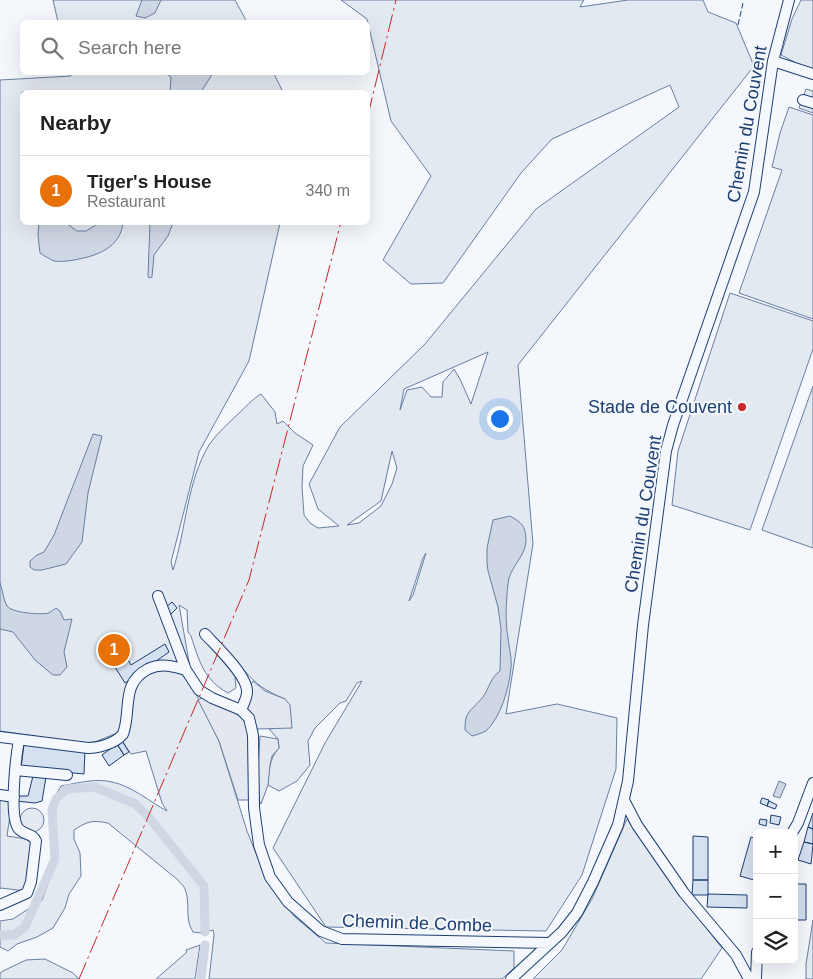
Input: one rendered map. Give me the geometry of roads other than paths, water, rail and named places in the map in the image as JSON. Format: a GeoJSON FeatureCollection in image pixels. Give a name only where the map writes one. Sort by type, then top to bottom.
{"type":"FeatureCollection","features":[{"type":"Feature","properties":{"kind":"street","name":"Chemin du Couvent"},"geometry":{"type":"LineString","coordinates":[[511,979],[562,932],[577,913],[618,825],[628,780],[643,625],[666,451],[673,425],[754,192],[773,61],[789,0]]}},
{"type":"Feature","properties":{"kind":"street"},"geometry":{"type":"LineString","coordinates":[[773,61],[813,74]]}},
{"type":"Feature","properties":{"kind":"street"},"geometry":{"type":"LineString","coordinates":[[158,596],[186,670],[199,690],[212,698],[241,710],[248,694],[247,685],[236,668],[206,634]]}},
{"type":"Feature","properties":{"kind":"street"},"geometry":{"type":"LineString","coordinates":[[0,737],[88,748],[98,747],[120,738],[123,734],[129,692],[135,679],[142,672],[157,666],[174,666],[186,670]]}},
{"type":"Feature","properties":{"kind":"street","name":"Chemin de Combe"},"geometry":{"type":"LineString","coordinates":[[241,710],[249,718],[253,735],[254,808],[259,845],[270,877],[288,902],[320,931],[342,939],[550,943]]}},
{"type":"Feature","properties":{"kind":"street"},"geometry":{"type":"LineString","coordinates":[[0,906],[27,893],[31,882],[36,841],[34,837],[18,827],[15,815],[15,770],[19,740]]}},
{"type":"Feature","properties":{"kind":"street"},"geometry":{"type":"LineString","coordinates":[[15,770],[67,775]]}},
{"type":"Feature","properties":{"kind":"street"},"geometry":{"type":"LineString","coordinates":[[794,829],[813,783]]}},
{"type":"Feature","properties":{"kind":"street"},"geometry":{"type":"LineString","coordinates":[[0,795],[14,797]]}},
{"type":"Feature","properties":{"kind":"street"},"geometry":{"type":"LineString","coordinates":[[624,800],[637,825],[684,893],[736,955],[749,979]]}},
{"type":"Feature","properties":{"kind":"street"},"geometry":{"type":"LineString","coordinates":[[756,979],[757,964]]}},
{"type":"Feature","properties":{"kind":"waterway"},"geometry":{"type":"LineString","coordinates":[[0,935],[14,935],[25,927],[55,859],[52,810],[56,799],[67,789],[95,787],[135,804],[147,815],[204,886],[205,932]]}},
{"type":"Feature","properties":{"kind":"waterway"},"geometry":{"type":"LineString","coordinates":[[201,979],[205,945]]}},
{"type":"Feature","properties":{"kind":"place","name":"Stade de Couvent"},"geometry":{"type":"Point","coordinates":[742,407]}},
{"type":"Feature","properties":{"kind":"place","name":"Tiger's House"},"geometry":{"type":"Point","coordinates":[114,650]}}]}
